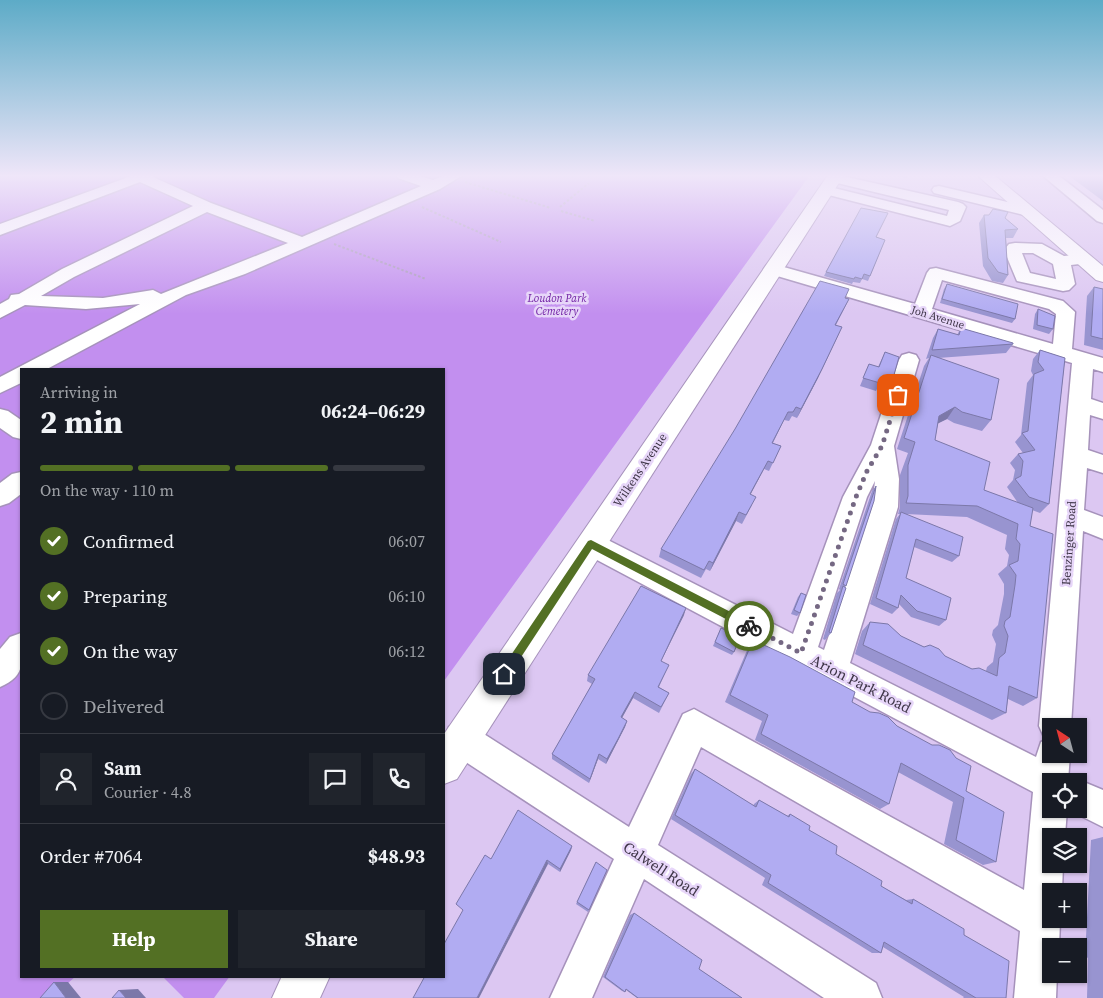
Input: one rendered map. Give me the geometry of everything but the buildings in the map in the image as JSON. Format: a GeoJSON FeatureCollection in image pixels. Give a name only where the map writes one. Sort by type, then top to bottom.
{"type":"FeatureCollection","features":[{"type":"Feature","properties":{"kind":"main road","name":"Wilkens Avenue"},"geometry":{"type":"LineString","coordinates":[[453,752],[805,222]]}},
{"type":"Feature","properties":{"kind":"main road"},"geometry":{"type":"LineString","coordinates":[[1038,222],[1103,276]]}},
{"type":"Feature","properties":{"kind":"main road"},"geometry":{"type":"LineString","coordinates":[[295,998],[307,978]]}},
{"type":"Feature","properties":{"kind":"street"},"geometry":{"type":"LineString","coordinates":[[0,230],[22,222]]}},
{"type":"Feature","properties":{"kind":"street"},"geometry":{"type":"LineString","coordinates":[[0,312],[115,249],[173,222]]}},
{"type":"Feature","properties":{"kind":"street"},"geometry":{"type":"LineString","coordinates":[[246,222],[302,243]]}},
{"type":"Feature","properties":{"kind":"street"},"geometry":{"type":"LineString","coordinates":[[0,296],[22,300],[68,303],[105,303],[148,298],[180,291],[239,270],[353,222]]}},
{"type":"Feature","properties":{"kind":"street"},"geometry":{"type":"LineString","coordinates":[[1061,261],[1082,259]]}},
{"type":"Feature","properties":{"kind":"street","name":"Joh Avenue"},"geometry":{"type":"LineString","coordinates":[[773,269],[1082,359]]}},
{"type":"Feature","properties":{"kind":"street","name":"Benzinger Road"},"geometry":{"type":"LineString","coordinates":[[921,312],[936,273],[1056,305],[1066,312],[1082,359],[1091,407],[1076,455],[1056,718]]}},
{"type":"Feature","properties":{"kind":"street"},"geometry":{"type":"LineString","coordinates":[[32,368],[180,291]]}},
{"type":"Feature","properties":{"kind":"street"},"geometry":{"type":"LineString","coordinates":[[801,653],[856,497],[867,471],[882,446],[909,360]]}},
{"type":"Feature","properties":{"kind":"street"},"geometry":{"type":"LineString","coordinates":[[0,386],[20,375]]}},
{"type":"Feature","properties":{"kind":"street"},"geometry":{"type":"LineString","coordinates":[[0,418],[20,430]]}},
{"type":"Feature","properties":{"kind":"street"},"geometry":{"type":"LineString","coordinates":[[833,670],[885,507],[887,478],[882,446]]}},
{"type":"Feature","properties":{"kind":"street"},"geometry":{"type":"LineString","coordinates":[[1076,455],[1103,464]]}},
{"type":"Feature","properties":{"kind":"street"},"geometry":{"type":"LineString","coordinates":[[0,496],[20,482]]}},
{"type":"Feature","properties":{"kind":"street"},"geometry":{"type":"LineString","coordinates":[[1071,516],[1103,528]]}},
{"type":"Feature","properties":{"kind":"street","name":"Arion Park Road"},"geometry":{"type":"LineString","coordinates":[[591,544],[1042,778]]}},
{"type":"Feature","properties":{"kind":"street"},"geometry":{"type":"LineString","coordinates":[[0,672],[20,648]]}},
{"type":"Feature","properties":{"kind":"street"},"geometry":{"type":"LineString","coordinates":[[571,998],[694,725],[1041,921]]}},
{"type":"Feature","properties":{"kind":"street","name":"Calwell Road"},"geometry":{"type":"LineString","coordinates":[[453,752],[636,853],[862,998]]}},
{"type":"Feature","properties":{"kind":"street"},"geometry":{"type":"LineString","coordinates":[[1087,801],[1103,810]]}},
{"type":"Feature","properties":{"kind":"street"},"geometry":{"type":"LineString","coordinates":[[1035,998],[1048,818]]}},
{"type":"Feature","properties":{"kind":"path"},"geometry":{"type":"LineString","coordinates":[[454,222],[501,242]]}},
{"type":"Feature","properties":{"kind":"path"},"geometry":{"type":"LineString","coordinates":[[318,236],[426,279]]}},
{"type":"Feature","properties":{"kind":"green space","name":"Loudon Park Cemetery"},"geometry":{"type":"Polygon","coordinates":[[[0,222],[776,222],[445,680],[445,368],[20,368],[20,978],[74,978],[51,998],[0,998],[0,222]]]}},
{"type":"Feature","properties":{"kind":"green space"},"geometry":{"type":"Polygon","coordinates":[[[164,978],[229,978],[214,998],[184,998],[164,978]]]}},
{"type":"Feature","properties":{"kind":"way so far"},"geometry":{"type":"LineString","coordinates":[[749,626],[801,653],[856,497],[867,471],[882,446],[898,395]]}},
{"type":"Feature","properties":{"kind":"route"},"geometry":{"type":"LineString","coordinates":[[504,674],[591,544],[749,626]]}}]}
